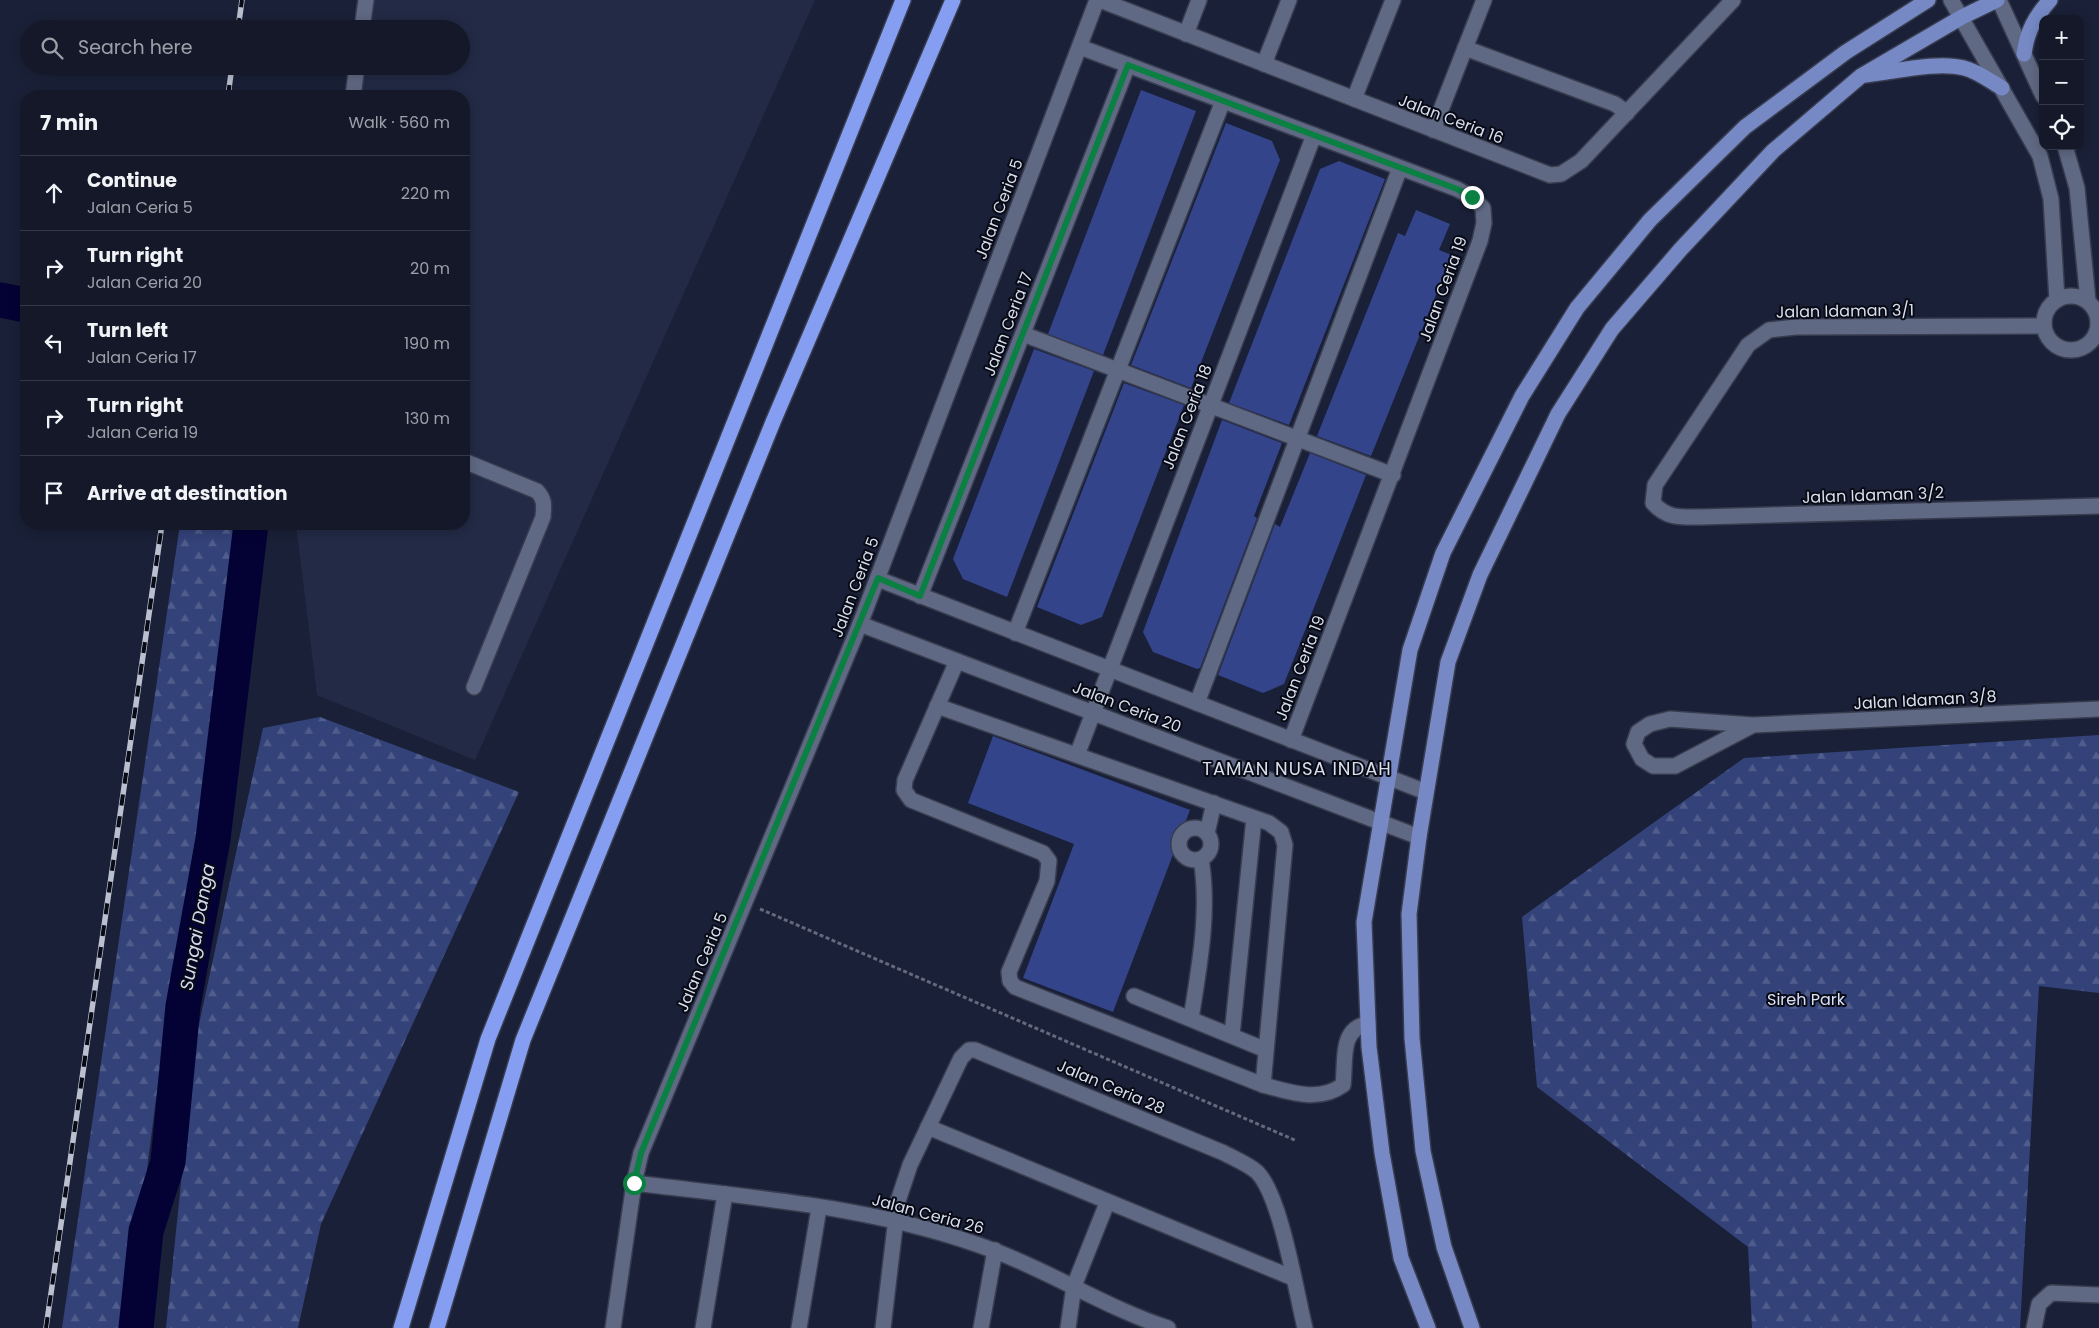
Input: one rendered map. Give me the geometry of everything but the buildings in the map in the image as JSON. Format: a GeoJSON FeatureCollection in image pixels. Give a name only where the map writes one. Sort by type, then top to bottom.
{"type":"FeatureCollection","features":[{"type":"Feature","properties":{"kind":"highway"},"geometry":{"type":"LineString","coordinates":[[401,1328],[488,1039],[903,0]]}},
{"type":"Feature","properties":{"kind":"highway"},"geometry":{"type":"LineString","coordinates":[[437,1328],[523,1040],[773,422],[953,0]]}},
{"type":"Feature","properties":{"kind":"main road"},"geometry":{"type":"LineString","coordinates":[[1428,1328],[1401,1258],[1382,1153],[1368,1047],[1364,922],[1410,650],[1443,553],[1522,396],[1577,308],[1650,220],[1745,127],[1846,52],[1928,0]]}},
{"type":"Feature","properties":{"kind":"main road"},"geometry":{"type":"LineString","coordinates":[[1472,1328],[1444,1247],[1423,1151],[1412,1038],[1409,914],[1419,837],[1448,662],[1480,575],[1558,414],[1612,329],[1680,250],[1773,151],[1861,76],[1962,17],[1998,0]]}},
{"type":"Feature","properties":{"kind":"main road"},"geometry":{"type":"LineString","coordinates":[[2024,54],[2026,34],[2035,18],[2050,0]]}},
{"type":"Feature","properties":{"kind":"main road"},"geometry":{"type":"LineString","coordinates":[[1861,76],[1949,66],[1975,72],[2002,88]]}},
{"type":"Feature","properties":{"kind":"street"},"geometry":{"type":"LineString","coordinates":[[363,20],[366,0]]}},
{"type":"Feature","properties":{"kind":"street","name":"Jalan Ceria 16"},"geometry":{"type":"LineString","coordinates":[[1098,0],[1538,172],[1561,174],[1581,162],[1733,0]]}},
{"type":"Feature","properties":{"kind":"street","name":"Jalan Ceria 5"},"geometry":{"type":"LineString","coordinates":[[614,1328],[634,1183],[641,1153],[860,624],[1098,0]]}},
{"type":"Feature","properties":{"kind":"street"},"geometry":{"type":"LineString","coordinates":[[1186,34],[1199,0]]}},
{"type":"Feature","properties":{"kind":"street"},"geometry":{"type":"LineString","coordinates":[[1264,64],[1290,0]]}},
{"type":"Feature","properties":{"kind":"street"},"geometry":{"type":"LineString","coordinates":[[1354,99],[1393,0]]}},
{"type":"Feature","properties":{"kind":"street"},"geometry":{"type":"LineString","coordinates":[[1433,130],[1484,0]]}},
{"type":"Feature","properties":{"kind":"street"},"geometry":{"type":"LineString","coordinates":[[1951,0],[2040,156],[2051,199],[2057,300]]}},
{"type":"Feature","properties":{"kind":"street"},"geometry":{"type":"LineString","coordinates":[[1998,0],[2039,87]]}},
{"type":"Feature","properties":{"kind":"street","name":"Jalan Ceria 19"},"geometry":{"type":"LineString","coordinates":[[1080,47],[1457,189],[1472,197],[1483,208],[1484,224],[1480,242],[1292,740]]}},
{"type":"Feature","properties":{"kind":"street"},"geometry":{"type":"LineString","coordinates":[[1465,48],[1615,104],[1627,113]]}},
{"type":"Feature","properties":{"kind":"street","name":"Jalan Ceria 17"},"geometry":{"type":"LineString","coordinates":[[920,596],[1128,65]]}},
{"type":"Feature","properties":{"kind":"street"},"geometry":{"type":"LineString","coordinates":[[353,90],[356,75]]}},
{"type":"Feature","properties":{"kind":"street"},"geometry":{"type":"LineString","coordinates":[[1015,633],[1223,101]]}},
{"type":"Feature","properties":{"kind":"street","name":"Jalan Ceria 18"},"geometry":{"type":"LineString","coordinates":[[1077,755],[1314,135]]}},
{"type":"Feature","properties":{"kind":"street"},"geometry":{"type":"LineString","coordinates":[[2066,150],[2077,188],[2088,301]]}},
{"type":"Feature","properties":{"kind":"street"},"geometry":{"type":"LineString","coordinates":[[1197,704],[1400,168]]}},
{"type":"Feature","properties":{"kind":"street"},"geometry":{"type":"LineString","coordinates":[[2073,296],[2088,301],[2096,311],[2099,324],[2092,340],[2085,346],[2068,350],[2052,342],[2044,326],[2047,311],[2057,300],[2073,296]]}},
{"type":"Feature","properties":{"kind":"street","name":"Jalan Idaman 3/1"},"geometry":{"type":"LineString","coordinates":[[1653,503],[1655,485],[1748,345],[1769,330],[1796,327],[2044,326]]}},
{"type":"Feature","properties":{"kind":"street"},"geometry":{"type":"LineString","coordinates":[[1022,334],[1392,475]]}},
{"type":"Feature","properties":{"kind":"street"},"geometry":{"type":"LineString","coordinates":[[470,463],[537,491],[543,497],[544,506],[543,516],[474,686]]}},
{"type":"Feature","properties":{"kind":"street","name":"Jalan Idaman 3/2"},"geometry":{"type":"LineString","coordinates":[[1653,503],[1662,513],[1676,516],[1701,517],[2099,506]]}},
{"type":"Feature","properties":{"kind":"street","name":"Jalan Ceria 20"},"geometry":{"type":"LineString","coordinates":[[878,578],[1426,792]]}},
{"type":"Feature","properties":{"kind":"street","name":"Jalan Ceria 20"},"geometry":{"type":"LineString","coordinates":[[860,624],[1419,837]]}},
{"type":"Feature","properties":{"kind":"street"},"geometry":{"type":"LineString","coordinates":[[957,661],[905,780],[904,790],[911,800],[1043,853],[1049,861],[1047,881],[1009,972],[1010,981],[1015,987],[1263,1085],[1304,1096],[1333,1092],[1343,1085],[1346,1043],[1350,1032],[1358,1026],[1368,1024]]}},
{"type":"Feature","properties":{"kind":"street"},"geometry":{"type":"LineString","coordinates":[[937,706],[1269,823],[1281,832],[1285,845],[1263,1085]]}},
{"type":"Feature","properties":{"kind":"street","name":"Jalan Idaman 3/8"},"geometry":{"type":"LineString","coordinates":[[1753,725],[1675,766],[1653,766],[1642,759],[1634,744],[1638,732],[1650,724],[1670,719],[1753,725],[2099,710]]}},
{"type":"Feature","properties":{"kind":"street"},"geometry":{"type":"LineString","coordinates":[[1207,834],[1203,830],[1193,828],[1183,834],[1179,843],[1186,857],[1191,860],[1202,859],[1211,848],[1207,834],[1214,803]]}},
{"type":"Feature","properties":{"kind":"street"},"geometry":{"type":"LineString","coordinates":[[1232,1035],[1254,818]]}},
{"type":"Feature","properties":{"kind":"street"},"geometry":{"type":"LineString","coordinates":[[1192,1019],[1204,913],[1205,882],[1202,859]]}},
{"type":"Feature","properties":{"kind":"street"},"geometry":{"type":"LineString","coordinates":[[1134,996],[1266,1050]]}},
{"type":"Feature","properties":{"kind":"street","name":"Jalan Ceria 28"},"geometry":{"type":"LineString","coordinates":[[883,1328],[901,1192],[910,1166],[961,1058],[969,1050],[980,1051],[1224,1153],[1256,1171],[1266,1183],[1275,1204],[1305,1328]]}},
{"type":"Feature","properties":{"kind":"street"},"geometry":{"type":"LineString","coordinates":[[928,1127],[1107,1203],[1293,1278]]}},
{"type":"Feature","properties":{"kind":"street","name":"Jalan Ceria 26"},"geometry":{"type":"LineString","coordinates":[[634,1183],[789,1202],[897,1221],[995,1250],[1162,1327]]}},
{"type":"Feature","properties":{"kind":"street"},"geometry":{"type":"LineString","coordinates":[[703,1328],[725,1194]]}},
{"type":"Feature","properties":{"kind":"street"},"geometry":{"type":"LineString","coordinates":[[1068,1328],[1074,1286],[1107,1203]]}},
{"type":"Feature","properties":{"kind":"street"},"geometry":{"type":"LineString","coordinates":[[799,1328],[819,1208]]}},
{"type":"Feature","properties":{"kind":"street"},"geometry":{"type":"LineString","coordinates":[[981,1328],[995,1250]]}},
{"type":"Feature","properties":{"kind":"street"},"geometry":{"type":"LineString","coordinates":[[2034,1328],[2039,1304],[2051,1294],[2099,1295]]}},
{"type":"Feature","properties":{"kind":"path"},"geometry":{"type":"LineString","coordinates":[[745,903],[1296,1141]]}},
{"type":"Feature","properties":{"kind":"shaded area"},"geometry":{"type":"Polygon","coordinates":[[[365,0],[815,0],[475,760],[317,695],[297,530],[470,530],[470,90],[352,90],[354,75],[470,75],[470,20],[362,20],[365,0]]]}},
{"type":"Feature","properties":{"kind":"green space"},"geometry":{"type":"Polygon","coordinates":[[[179,530],[236,530],[205,777],[158,1083],[127,1328],[62,1328],[179,530]]]}},
{"type":"Feature","properties":{"kind":"green space"},"geometry":{"type":"Polygon","coordinates":[[[320,717],[519,792],[321,1224],[298,1328],[166,1328],[196,1038],[263,728],[320,717]]]}},
{"type":"Feature","properties":{"kind":"green space","name":"Sireh Park"},"geometry":{"type":"Polygon","coordinates":[[[2099,735],[2099,993],[2039,986],[2020,1328],[1752,1328],[1748,1247],[1537,1087],[1522,917],[1744,758],[2099,735]]]}},
{"type":"Feature","properties":{"kind":"waterway","name":"Sungai Danga"},"geometry":{"type":"LineString","coordinates":[[0,300],[20,304]]}},
{"type":"Feature","properties":{"kind":"waterway","name":"Sungai Danga"},"geometry":{"type":"LineString","coordinates":[[136,1328],[146,1231],[168,1162],[183,1006],[213,839],[250,530]]}},
{"type":"Feature","properties":{"kind":"railway"},"geometry":{"type":"LineString","coordinates":[[239,20],[242,0]]}},
{"type":"Feature","properties":{"kind":"railway"},"geometry":{"type":"LineString","coordinates":[[229,90],[231,75]]}},
{"type":"Feature","properties":{"kind":"railway"},"geometry":{"type":"LineString","coordinates":[[46,1328],[161,530]]}},
{"type":"Feature","properties":{"kind":"district","name":"TAMAN NUSA INDAH"},"geometry":{"type":"Point","coordinates":[1297,768]}},
{"type":"Feature","properties":{"kind":"route"},"geometry":{"type":"LineString","coordinates":[[634,1183],[641,1153],[878,578],[920,596],[1128,65],[1457,189],[1472,197]]}}]}
